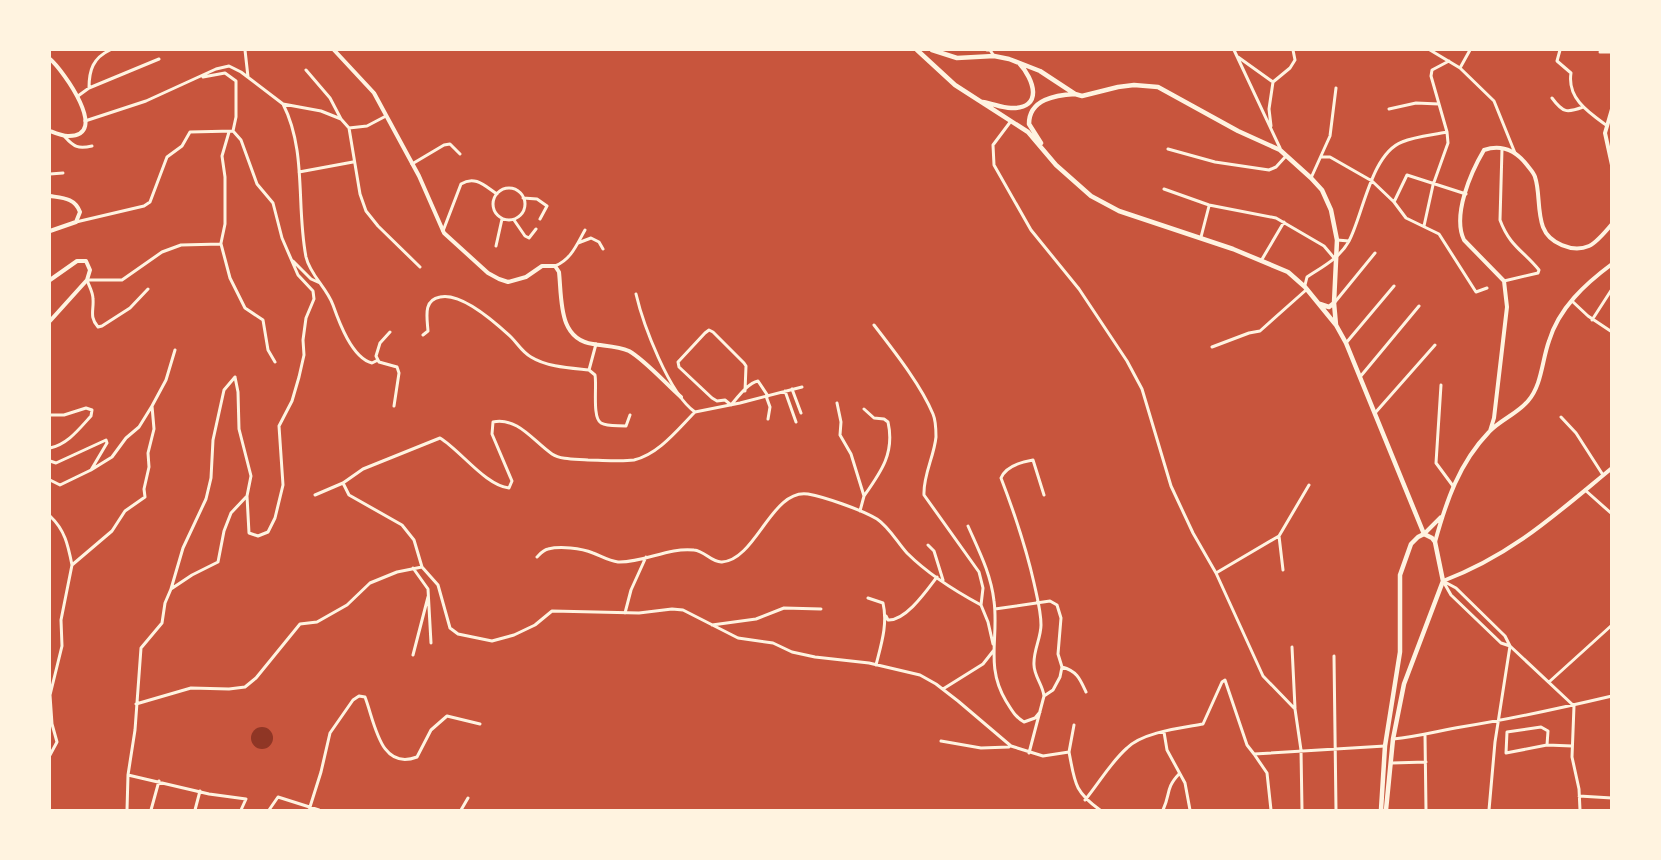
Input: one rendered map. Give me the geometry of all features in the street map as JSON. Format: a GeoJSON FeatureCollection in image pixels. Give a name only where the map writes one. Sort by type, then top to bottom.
{"type":"FeatureCollection","features":[{"type":"Feature","properties":{"kind":"main road"},"geometry":{"type":"LineString","coordinates":[[917,50],[955,85],[1028,132],[1045,149]]}},
{"type":"Feature","properties":{"kind":"main road"},"geometry":{"type":"LineString","coordinates":[[932,50],[957,58],[994,56],[1018,62],[1040,71],[1075,94]]}},
{"type":"Feature","properties":{"kind":"main road"},"geometry":{"type":"LineString","coordinates":[[980,102],[1011,108],[1025,105],[1030,101],[1034,92],[1032,80],[1018,62]]}},
{"type":"Feature","properties":{"kind":"main road"},"geometry":{"type":"LineString","coordinates":[[1336,325],[1334,303],[1337,240],[1331,210],[1322,190],[1280,150],[1238,131],[1158,87],[1134,85],[1088,96],[1075,94],[1053,96],[1047,98],[1030,115],[1029,124],[1056,165],[1091,196],[1106,205],[1288,272],[1306,288],[1336,325],[1346,343],[1424,534],[1435,542],[1443,581],[1404,684],[1389,763],[1386,810]]}},
{"type":"Feature","properties":{"kind":"main road"},"geometry":{"type":"LineString","coordinates":[[1317,303],[1329,307],[1334,303]]}},
{"type":"Feature","properties":{"kind":"main road"},"geometry":{"type":"LineString","coordinates":[[1381,810],[1385,746],[1400,652],[1400,575],[1411,544],[1424,534]]}},
{"type":"Feature","properties":{"kind":"main road"},"geometry":{"type":"LineString","coordinates":[[1400,652],[1406,660],[1412,660]]}},
{"type":"Feature","properties":{"kind":"street"},"geometry":{"type":"LineString","coordinates":[[89,88],[90,71],[94,61],[110,50]]}},
{"type":"Feature","properties":{"kind":"street"},"geometry":{"type":"LineString","coordinates":[[245,50],[248,77]]}},
{"type":"Feature","properties":{"kind":"street"},"geometry":{"type":"LineString","coordinates":[[334,50],[374,93],[412,164],[443,231],[463,251],[499,279],[508,282],[526,277],[542,267],[564,263],[585,230]]}},
{"type":"Feature","properties":{"kind":"street"},"geometry":{"type":"LineString","coordinates":[[987,50],[990,50],[994,56]]}},
{"type":"Feature","properties":{"kind":"street"},"geometry":{"type":"LineString","coordinates":[[1234,50],[1280,150]]}},
{"type":"Feature","properties":{"kind":"street"},"geometry":{"type":"LineString","coordinates":[[1271,128],[1269,110],[1273,82],[1290,68],[1295,60],[1293,50]]}},
{"type":"Feature","properties":{"kind":"street"},"geometry":{"type":"LineString","coordinates":[[1430,50],[1460,68],[1494,101],[1515,153]]}},
{"type":"Feature","properties":{"kind":"street"},"geometry":{"type":"LineString","coordinates":[[1460,68],[1470,50]]}},
{"type":"Feature","properties":{"kind":"street"},"geometry":{"type":"LineString","coordinates":[[1560,50],[1557,62],[1571,73],[1569,84],[1579,102],[1606,125]]}},
{"type":"Feature","properties":{"kind":"street"},"geometry":{"type":"LineString","coordinates":[[1600,52],[1611,52]]}},
{"type":"Feature","properties":{"kind":"street"},"geometry":{"type":"LineString","coordinates":[[1237,56],[1273,82]]}},
{"type":"Feature","properties":{"kind":"street"},"geometry":{"type":"LineString","coordinates":[[50,59],[78,96],[85,121],[82,132],[75,136],[65,136],[50,131]]}},
{"type":"Feature","properties":{"kind":"street"},"geometry":{"type":"LineString","coordinates":[[78,96],[89,88],[159,59]]}},
{"type":"Feature","properties":{"kind":"street"},"geometry":{"type":"LineString","coordinates":[[1424,226],[1433,185],[1448,143],[1431,75],[1432,70],[1449,61]]}},
{"type":"Feature","properties":{"kind":"street"},"geometry":{"type":"LineString","coordinates":[[85,121],[146,101],[216,69],[229,66],[248,77],[283,104],[292,122],[296,145],[307,259],[332,301],[347,338],[357,351],[369,363],[378,360],[397,367],[399,373],[394,406]]}},
{"type":"Feature","properties":{"kind":"street"},"geometry":{"type":"LineString","coordinates":[[306,70],[330,98],[341,119],[349,128],[360,194],[366,211],[420,267]]}},
{"type":"Feature","properties":{"kind":"street"},"geometry":{"type":"LineString","coordinates":[[196,79],[225,74],[236,81],[236,117],[222,156],[225,177],[225,224],[220,243],[230,278],[245,308],[262,320],[268,350],[275,362]]}},
{"type":"Feature","properties":{"kind":"street"},"geometry":{"type":"LineString","coordinates":[[1311,178],[1330,136],[1336,88]]}},
{"type":"Feature","properties":{"kind":"street"},"geometry":{"type":"LineString","coordinates":[[1552,98],[1564,110],[1570,112],[1583,107]]}},
{"type":"Feature","properties":{"kind":"street"},"geometry":{"type":"LineString","coordinates":[[1389,109],[1416,103],[1439,105]]}},
{"type":"Feature","properties":{"kind":"street"},"geometry":{"type":"LineString","coordinates":[[283,104],[321,111],[341,119]]}},
{"type":"Feature","properties":{"kind":"street"},"geometry":{"type":"LineString","coordinates":[[1611,109],[1605,133],[1611,165]]}},
{"type":"Feature","properties":{"kind":"street"},"geometry":{"type":"LineString","coordinates":[[349,128],[367,126],[387,116]]}},
{"type":"Feature","properties":{"kind":"street"},"geometry":{"type":"LineString","coordinates":[[1011,121],[993,145],[994,165],[1031,230],[1079,289],[1127,361],[1142,389],[1171,486],[1193,533],[1216,573],[1263,676],[1295,709]]}},
{"type":"Feature","properties":{"kind":"street"},"geometry":{"type":"LineString","coordinates":[[50,231],[76,222],[144,206],[150,202],[167,157],[182,146],[190,132],[231,131],[241,140],[257,184],[273,203],[282,238],[298,275],[313,291],[314,299],[306,318],[304,355],[299,377],[292,401],[279,426],[283,485],[275,518],[268,532],[258,536],[249,533],[247,496],[251,476],[239,429],[235,376],[224,390],[213,441],[211,478],[206,499],[183,548],[165,603],[162,623],[141,648],[135,730],[128,775],[127,810]]}},
{"type":"Feature","properties":{"kind":"street"},"geometry":{"type":"LineString","coordinates":[[1212,347],[1260,331],[1306,288],[1307,276],[1335,259],[1349,241],[1372,181],[1383,158],[1391,149],[1401,142],[1447,132]]}},
{"type":"Feature","properties":{"kind":"street"},"geometry":{"type":"LineString","coordinates":[[65,136],[73,146],[81,149],[92,146]]}},
{"type":"Feature","properties":{"kind":"street"},"geometry":{"type":"LineString","coordinates":[[412,164],[444,145],[450,144],[460,153]]}},
{"type":"Feature","properties":{"kind":"street"},"geometry":{"type":"LineString","coordinates":[[1490,431],[1494,418],[1507,307],[1504,281],[1464,240],[1461,233],[1461,213],[1466,194],[1474,168],[1484,150],[1494,146],[1515,153],[1535,176],[1538,208],[1543,229],[1555,242],[1571,248],[1590,246],[1611,224]]}},
{"type":"Feature","properties":{"kind":"street"},"geometry":{"type":"LineString","coordinates":[[1502,147],[1500,220],[1515,248],[1539,270],[1538,273],[1504,281]]}},
{"type":"Feature","properties":{"kind":"street"},"geometry":{"type":"LineString","coordinates":[[1168,149],[1215,162],[1269,170],[1276,167],[1287,155]]}},
{"type":"Feature","properties":{"kind":"street"},"geometry":{"type":"LineString","coordinates":[[1321,157],[1330,157],[1372,181],[1394,202],[1406,218],[1439,234],[1476,292],[1487,288]]}},
{"type":"Feature","properties":{"kind":"street"},"geometry":{"type":"LineString","coordinates":[[298,172],[354,162]]}},
{"type":"Feature","properties":{"kind":"street"},"geometry":{"type":"LineString","coordinates":[[50,174],[63,173]]}},
{"type":"Feature","properties":{"kind":"street"},"geometry":{"type":"LineString","coordinates":[[1394,202],[1407,175],[1466,194]]}},
{"type":"Feature","properties":{"kind":"street"},"geometry":{"type":"LineString","coordinates":[[443,231],[461,184],[468,180],[477,181],[497,194]]}},
{"type":"Feature","properties":{"kind":"street"},"geometry":{"type":"LineString","coordinates":[[524,198],[525,209],[514,219],[502,219],[495,212],[493,206],[497,194],[505,189],[514,189],[524,198],[537,199],[547,206],[540,219]]}},
{"type":"Feature","properties":{"kind":"street"},"geometry":{"type":"LineString","coordinates":[[1164,189],[1209,205],[1275,218],[1324,246],[1335,259]]}},
{"type":"Feature","properties":{"kind":"street"},"geometry":{"type":"LineString","coordinates":[[50,196],[75,202],[81,212],[76,222]]}},
{"type":"Feature","properties":{"kind":"street"},"geometry":{"type":"LineString","coordinates":[[1201,239],[1209,205]]}},
{"type":"Feature","properties":{"kind":"street"},"geometry":{"type":"LineString","coordinates":[[496,246],[502,219]]}},
{"type":"Feature","properties":{"kind":"street"},"geometry":{"type":"LineString","coordinates":[[514,219],[525,236],[529,238],[536,230]]}},
{"type":"Feature","properties":{"kind":"street"},"geometry":{"type":"LineString","coordinates":[[1261,261],[1284,222]]}},
{"type":"Feature","properties":{"kind":"street"},"geometry":{"type":"LineString","coordinates":[[577,243],[591,238],[599,242],[603,249]]}},
{"type":"Feature","properties":{"kind":"street"},"geometry":{"type":"LineString","coordinates":[[1337,240],[1349,241]]}},
{"type":"Feature","properties":{"kind":"street"},"geometry":{"type":"LineString","coordinates":[[87,280],[122,280],[162,252],[181,245],[220,243]]}},
{"type":"Feature","properties":{"kind":"street"},"geometry":{"type":"LineString","coordinates":[[1334,303],[1375,253]]}},
{"type":"Feature","properties":{"kind":"street"},"geometry":{"type":"LineString","coordinates":[[291,260],[311,279],[320,283]]}},
{"type":"Feature","properties":{"kind":"street"},"geometry":{"type":"LineString","coordinates":[[50,280],[77,261],[86,261],[90,270],[87,280],[50,321]]}},
{"type":"Feature","properties":{"kind":"street"},"geometry":{"type":"LineString","coordinates":[[1435,542],[1453,486],[1469,456],[1490,431],[1529,401],[1538,384],[1549,339],[1562,314],[1578,292],[1611,264]]}},
{"type":"Feature","properties":{"kind":"street"},"geometry":{"type":"LineString","coordinates":[[555,266],[559,272],[564,316],[571,334],[579,341],[615,346],[628,351],[695,411]]}},
{"type":"Feature","properties":{"kind":"street"},"geometry":{"type":"LineString","coordinates":[[87,280],[93,294],[94,302],[91,311],[93,322],[98,327],[130,308],[148,289]]}},
{"type":"Feature","properties":{"kind":"street"},"geometry":{"type":"LineString","coordinates":[[1346,343],[1394,286]]}},
{"type":"Feature","properties":{"kind":"street"},"geometry":{"type":"LineString","coordinates":[[1592,320],[1611,289]]}},
{"type":"Feature","properties":{"kind":"street"},"geometry":{"type":"LineString","coordinates":[[636,294],[641,316],[652,345],[681,397]]}},
{"type":"Feature","properties":{"kind":"street"},"geometry":{"type":"LineString","coordinates":[[423,334],[428,331],[426,313],[433,298],[444,296],[458,299],[491,320],[532,358],[545,363],[589,370],[595,375],[595,406],[598,420],[609,425],[626,426],[630,415]]}},
{"type":"Feature","properties":{"kind":"street"},"geometry":{"type":"LineString","coordinates":[[1572,301],[1592,320],[1611,332]]}},
{"type":"Feature","properties":{"kind":"street"},"geometry":{"type":"LineString","coordinates":[[1360,377],[1419,306]]}},
{"type":"Feature","properties":{"kind":"street"},"geometry":{"type":"LineString","coordinates":[[874,326],[900,359],[933,414],[936,425],[935,441],[926,476],[924,495],[979,572],[983,588],[981,605],[988,622],[994,651]]}},
{"type":"Feature","properties":{"kind":"street"},"geometry":{"type":"LineString","coordinates":[[730,405],[725,400],[717,401],[712,398],[679,367],[678,362],[709,330],[746,366],[745,391]]}},
{"type":"Feature","properties":{"kind":"street"},"geometry":{"type":"LineString","coordinates":[[378,360],[377,349],[380,342],[390,332]]}},
{"type":"Feature","properties":{"kind":"street"},"geometry":{"type":"LineString","coordinates":[[589,370],[596,344]]}},
{"type":"Feature","properties":{"kind":"street"},"geometry":{"type":"LineString","coordinates":[[1375,413],[1435,345]]}},
{"type":"Feature","properties":{"kind":"street"},"geometry":{"type":"LineString","coordinates":[[50,480],[60,485],[112,458],[126,438],[139,427],[152,406],[166,380],[175,350]]}},
{"type":"Feature","properties":{"kind":"street"},"geometry":{"type":"LineString","coordinates":[[730,405],[754,381],[758,381],[767,396],[770,408],[768,419]]}},
{"type":"Feature","properties":{"kind":"street"},"geometry":{"type":"LineString","coordinates":[[1441,385],[1436,463],[1453,486]]}},
{"type":"Feature","properties":{"kind":"street"},"geometry":{"type":"LineString","coordinates":[[315,495],[343,483],[363,469],[440,438],[482,474],[508,488],[512,482],[492,434],[493,422],[514,425],[528,432],[553,455],[568,459],[635,459],[656,450],[695,411],[730,405],[802,387]]}},
{"type":"Feature","properties":{"kind":"street"},"geometry":{"type":"LineString","coordinates":[[792,389],[801,413]]}},
{"type":"Feature","properties":{"kind":"street"},"geometry":{"type":"LineString","coordinates":[[785,391],[796,422]]}},
{"type":"Feature","properties":{"kind":"street"},"geometry":{"type":"LineString","coordinates":[[837,403],[841,422],[840,435],[843,444],[851,454],[864,496]]}},
{"type":"Feature","properties":{"kind":"street"},"geometry":{"type":"LineString","coordinates":[[72,565],[112,531],[125,511],[145,497],[144,489],[149,467],[148,453],[154,429],[152,406]]}},
{"type":"Feature","properties":{"kind":"street"},"geometry":{"type":"LineString","coordinates":[[50,415],[64,415],[86,408],[92,410],[92,416],[73,436],[50,448]]}},
{"type":"Feature","properties":{"kind":"street"},"geometry":{"type":"LineString","coordinates":[[860,511],[864,496],[884,466],[891,436],[888,422],[874,418],[864,409]]}},
{"type":"Feature","properties":{"kind":"street"},"geometry":{"type":"LineString","coordinates":[[1561,417],[1576,433],[1603,475]]}},
{"type":"Feature","properties":{"kind":"street"},"geometry":{"type":"LineString","coordinates":[[50,461],[56,463],[106,440],[91,470]]}},
{"type":"Feature","properties":{"kind":"street"},"geometry":{"type":"LineString","coordinates":[[1029,753],[1044,696],[1034,664],[1036,643],[1041,626],[1039,603],[1026,552],[1001,478],[1002,474],[1008,468],[1033,460],[1044,495]]}},
{"type":"Feature","properties":{"kind":"street"},"geometry":{"type":"LineString","coordinates":[[1443,581],[1472,570],[1512,548],[1611,468]]}},
{"type":"Feature","properties":{"kind":"street"},"geometry":{"type":"LineString","coordinates":[[343,483],[349,495],[402,525],[414,540],[422,567],[438,585],[450,628],[459,634],[492,641],[535,626],[552,611],[639,614],[672,609],[683,610],[710,626],[738,638],[773,643],[792,652],[876,665],[920,675],[943,689],[1011,746],[1043,756],[1070,752]]}},
{"type":"Feature","properties":{"kind":"street"},"geometry":{"type":"LineString","coordinates":[[1216,573],[1279,536],[1309,485]]}},
{"type":"Feature","properties":{"kind":"street"},"geometry":{"type":"LineString","coordinates":[[1585,490],[1611,514]]}},
{"type":"Feature","properties":{"kind":"street"},"geometry":{"type":"LineString","coordinates":[[537,557],[546,549],[559,548],[590,552],[617,562],[688,549],[701,551],[721,563],[736,556],[750,543],[777,510],[789,500],[800,494],[809,494],[860,511],[878,520],[908,553],[943,582],[981,605]]}},
{"type":"Feature","properties":{"kind":"street"},"geometry":{"type":"LineString","coordinates":[[171,589],[218,562],[224,531],[231,513],[247,496]]}},
{"type":"Feature","properties":{"kind":"street"},"geometry":{"type":"LineString","coordinates":[[50,516],[60,525],[67,541],[72,565],[61,620],[62,646],[50,695],[50,712],[57,742],[50,755]]}},
{"type":"Feature","properties":{"kind":"street"},"geometry":{"type":"LineString","coordinates":[[1424,534],[1442,516]]}},
{"type":"Feature","properties":{"kind":"street"},"geometry":{"type":"LineString","coordinates":[[969,526],[989,572],[995,609],[994,676],[998,688],[1012,711],[1024,722],[1035,718],[1040,712]]}},
{"type":"Feature","properties":{"kind":"street"},"geometry":{"type":"LineString","coordinates":[[1279,536],[1283,570]]}},
{"type":"Feature","properties":{"kind":"street"},"geometry":{"type":"LineString","coordinates":[[928,545],[934,551],[943,582]]}},
{"type":"Feature","properties":{"kind":"street"},"geometry":{"type":"LineString","coordinates":[[625,613],[631,590],[646,557]]}},
{"type":"Feature","properties":{"kind":"street"},"geometry":{"type":"LineString","coordinates":[[136,704],[191,688],[229,690],[245,687],[256,678],[300,624],[317,622],[347,605],[370,583],[397,572],[422,567]]}},
{"type":"Feature","properties":{"kind":"street"},"geometry":{"type":"LineString","coordinates":[[413,568],[428,589],[431,643]]}},
{"type":"Feature","properties":{"kind":"street"},"geometry":{"type":"LineString","coordinates":[[868,598],[883,603],[888,620],[893,620],[914,606],[937,577]]}},
{"type":"Feature","properties":{"kind":"street"},"geometry":{"type":"LineString","coordinates":[[1443,581],[1456,588],[1505,636],[1510,646],[1574,706],[1572,757],[1580,810]]}},
{"type":"Feature","properties":{"kind":"street"},"geometry":{"type":"LineString","coordinates":[[1443,581],[1450,595],[1501,643],[1510,646]]}},
{"type":"Feature","properties":{"kind":"street"},"geometry":{"type":"LineString","coordinates":[[413,655],[429,595]]}},
{"type":"Feature","properties":{"kind":"street"},"geometry":{"type":"LineString","coordinates":[[995,609],[1050,601],[1057,605],[1060,618],[1058,654],[1062,667],[1053,690],[1044,696]]}},
{"type":"Feature","properties":{"kind":"street"},"geometry":{"type":"LineString","coordinates":[[710,626],[756,619],[784,608],[821,609]]}},
{"type":"Feature","properties":{"kind":"street"},"geometry":{"type":"LineString","coordinates":[[876,665],[882,642],[885,614]]}},
{"type":"Feature","properties":{"kind":"street"},"geometry":{"type":"LineString","coordinates":[[1549,682],[1611,626]]}},
{"type":"Feature","properties":{"kind":"street"},"geometry":{"type":"LineString","coordinates":[[1489,810],[1498,722],[1510,646]]}},
{"type":"Feature","properties":{"kind":"street"},"geometry":{"type":"LineString","coordinates":[[1292,647],[1295,709],[1301,750],[1302,810]]}},
{"type":"Feature","properties":{"kind":"street"},"geometry":{"type":"LineString","coordinates":[[943,689],[983,664],[994,651]]}},
{"type":"Feature","properties":{"kind":"street"},"geometry":{"type":"LineString","coordinates":[[1334,657],[1336,810]]}},
{"type":"Feature","properties":{"kind":"street"},"geometry":{"type":"LineString","coordinates":[[1062,667],[1078,675],[1086,692]]}},
{"type":"Feature","properties":{"kind":"street"},"geometry":{"type":"LineString","coordinates":[[1085,800],[1127,747],[1164,732],[1203,724],[1225,680],[1247,745],[1267,773],[1271,810]]}},
{"type":"Feature","properties":{"kind":"street"},"geometry":{"type":"LineString","coordinates":[[309,809],[330,733],[353,700],[359,696],[365,697],[383,749],[395,759],[410,760],[417,757],[431,730],[447,716],[480,724]]}},
{"type":"Feature","properties":{"kind":"street"},"geometry":{"type":"LineString","coordinates":[[1393,739],[1498,722],[1611,696]]}},
{"type":"Feature","properties":{"kind":"street"},"geometry":{"type":"LineString","coordinates":[[1074,725],[1070,752],[1076,787],[1085,800],[1100,810]]}},
{"type":"Feature","properties":{"kind":"street"},"geometry":{"type":"LineString","coordinates":[[1547,745],[1548,731],[1541,727],[1507,732],[1506,753],[1547,745],[1572,746]]}},
{"type":"Feature","properties":{"kind":"street"},"geometry":{"type":"LineString","coordinates":[[1164,732],[1167,750],[1185,783],[1190,810]]}},
{"type":"Feature","properties":{"kind":"street"},"geometry":{"type":"LineString","coordinates":[[1425,735],[1426,810]]}},
{"type":"Feature","properties":{"kind":"street"},"geometry":{"type":"LineString","coordinates":[[941,741],[981,748],[1011,746]]}},
{"type":"Feature","properties":{"kind":"street"},"geometry":{"type":"LineString","coordinates":[[1254,754],[1335,747],[1385,746]]}},
{"type":"Feature","properties":{"kind":"street"},"geometry":{"type":"LineString","coordinates":[[1389,763],[1426,762]]}},
{"type":"Feature","properties":{"kind":"street"},"geometry":{"type":"LineString","coordinates":[[1163,810],[1169,785],[1179,774]]}},
{"type":"Feature","properties":{"kind":"street"},"geometry":{"type":"LineString","coordinates":[[128,775],[246,799],[241,810]]}},
{"type":"Feature","properties":{"kind":"street"},"geometry":{"type":"LineString","coordinates":[[151,810],[159,781]]}},
{"type":"Feature","properties":{"kind":"street"},"geometry":{"type":"LineString","coordinates":[[195,810],[201,791]]}},
{"type":"Feature","properties":{"kind":"street"},"geometry":{"type":"LineString","coordinates":[[1579,796],[1611,798]]}},
{"type":"Feature","properties":{"kind":"street"},"geometry":{"type":"LineString","coordinates":[[269,810],[278,797],[309,809],[319,810]]}},
{"type":"Feature","properties":{"kind":"street"},"geometry":{"type":"LineString","coordinates":[[461,810],[468,798]]}},
{"type":"Feature","properties":{"kind":"shaded area"},"geometry":{"type":"Polygon","coordinates":[[[262,727],[270,730],[273,738],[270,746],[262,749],[254,746],[251,738],[254,730],[262,727]]]}}]}
